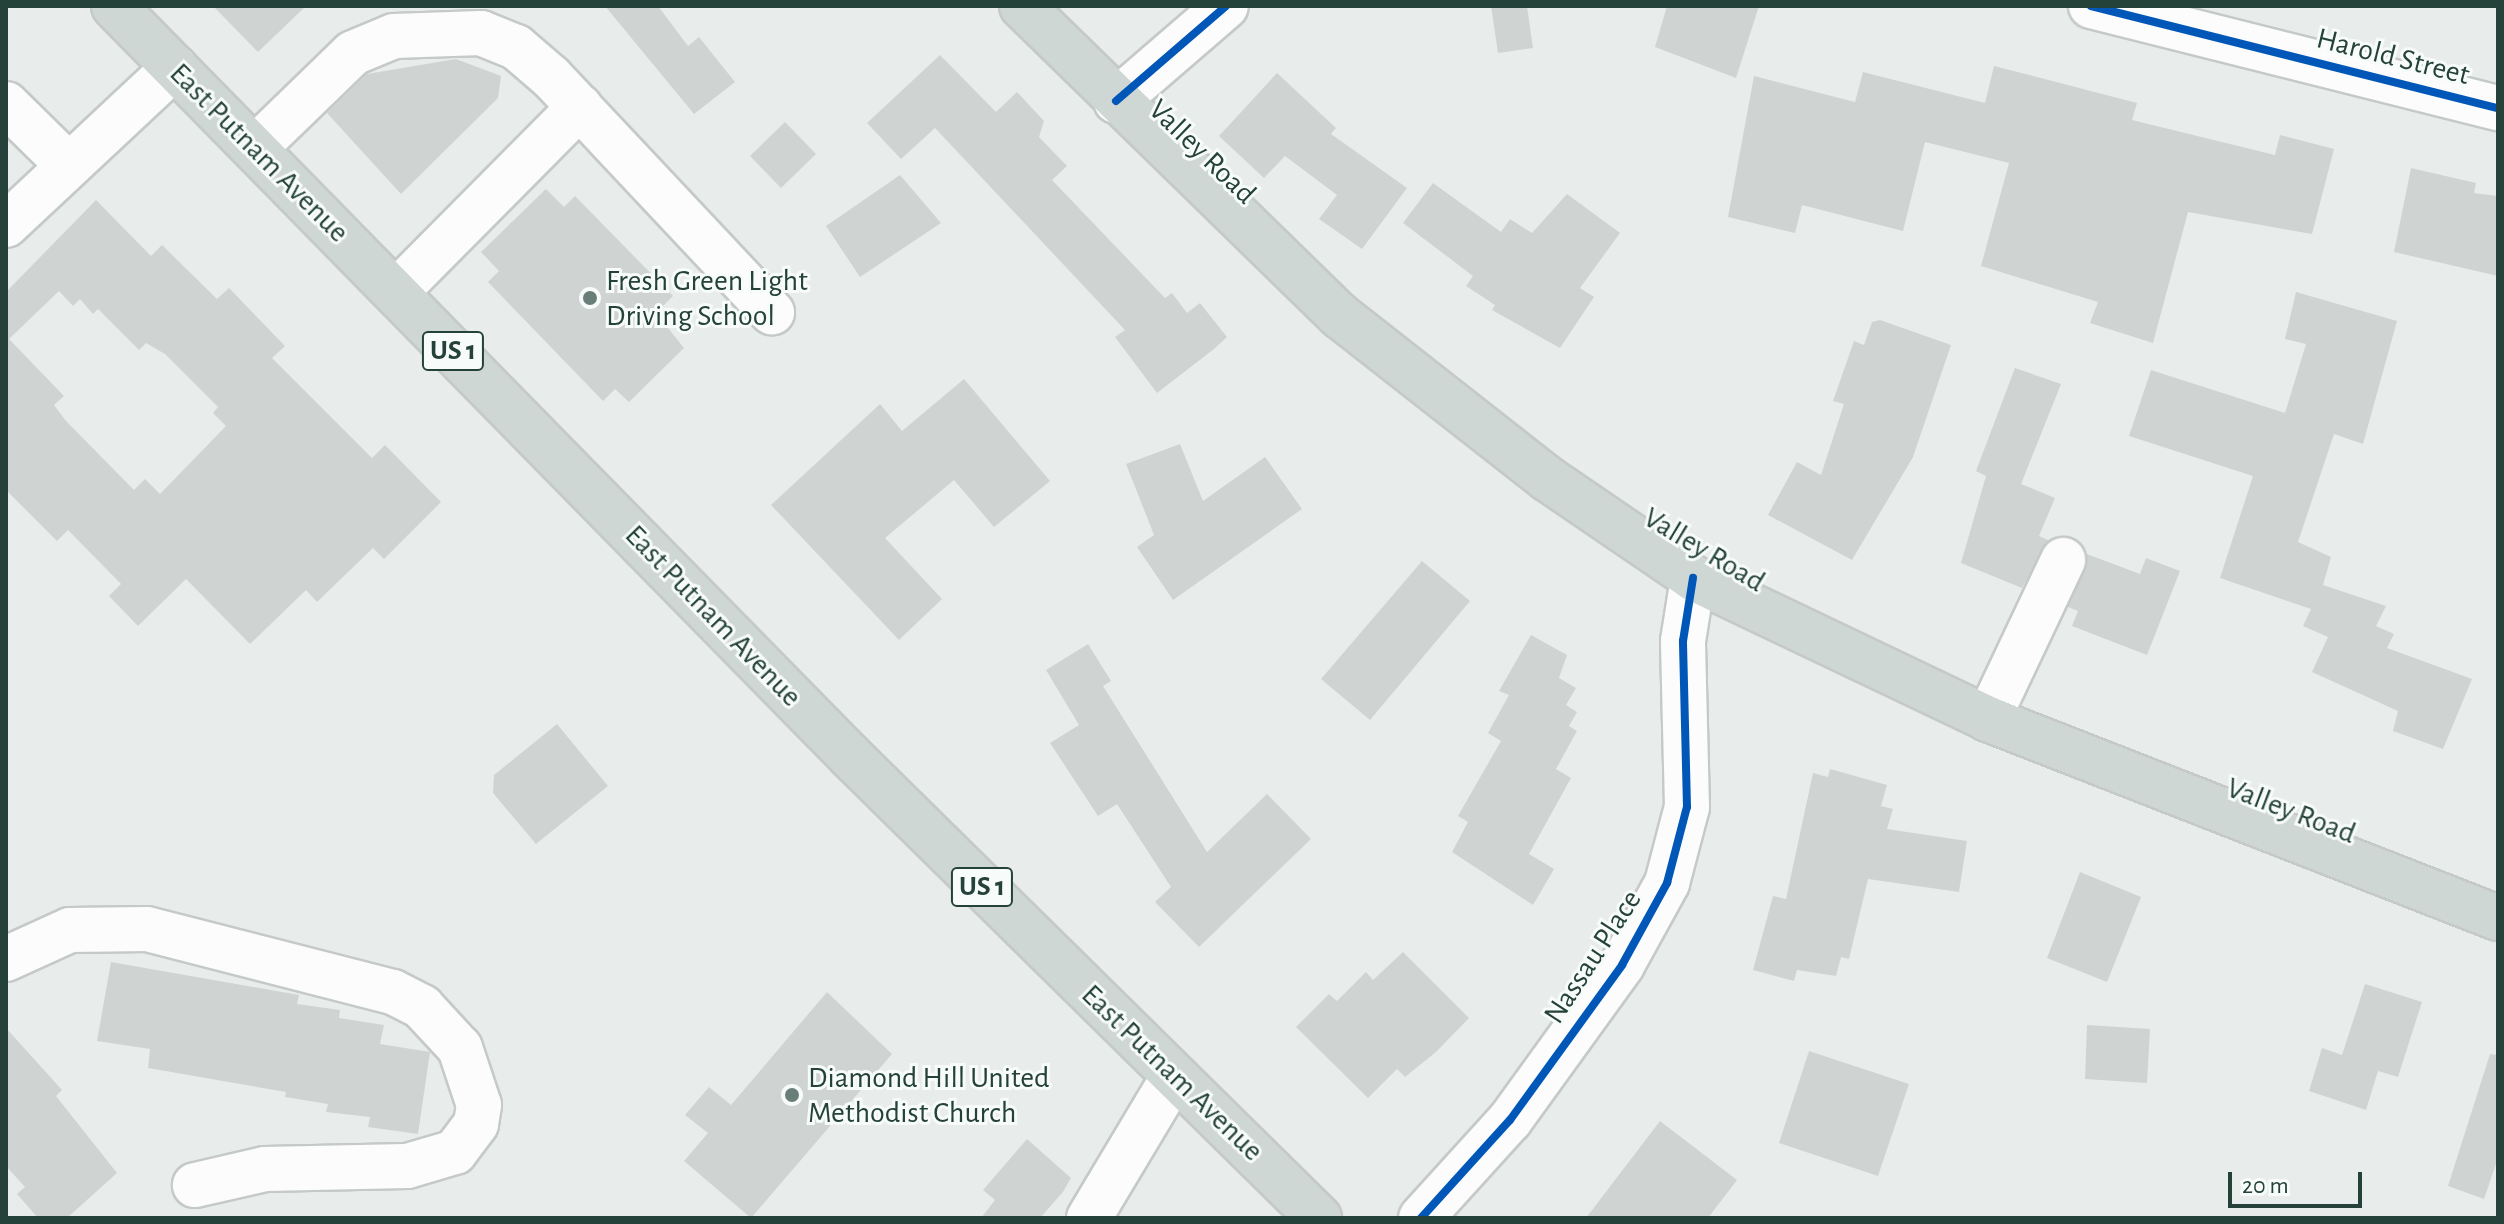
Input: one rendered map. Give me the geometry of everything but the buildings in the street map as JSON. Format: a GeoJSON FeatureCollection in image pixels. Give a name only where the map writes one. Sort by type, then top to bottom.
{"type":"FeatureCollection","features":[{"type":"Feature","properties":{"kind":"main road","name":"East Putnam Avenue"},"geometry":{"type":"LineString","coordinates":[[114,6],[1174,1076],[1319,1218]]}},
{"type":"Feature","properties":{"kind":"main road","name":"Valley Road"},"geometry":{"type":"LineString","coordinates":[[1022,6],[1116,101],[1408,373],[1693,578],[1988,719],[2498,918]]}},
{"type":"Feature","properties":{"kind":"street"},"geometry":{"type":"LineString","coordinates":[[1116,101],[1226,6]]}},
{"type":"Feature","properties":{"kind":"street","name":"Harold Street"},"geometry":{"type":"LineString","coordinates":[[2091,6],[2498,108]]}},
{"type":"Feature","properties":{"kind":"street"},"geometry":{"type":"LineString","coordinates":[[255,148],[353,53],[440,30],[516,47],[580,107],[772,312]]}},
{"type":"Feature","properties":{"kind":"street"},"geometry":{"type":"LineString","coordinates":[[6,225],[175,67]]}},
{"type":"Feature","properties":{"kind":"street"},"geometry":{"type":"LineString","coordinates":[[6,104],[68,165]]}},
{"type":"Feature","properties":{"kind":"street"},"geometry":{"type":"LineString","coordinates":[[396,292],[580,107]]}},
{"type":"Feature","properties":{"kind":"street"},"geometry":{"type":"LineString","coordinates":[[1988,719],[2063,560]]}},
{"type":"Feature","properties":{"kind":"street","name":"Nassau Place"},"geometry":{"type":"LineString","coordinates":[[1421,1218],[1510,1120],[1622,965],[1667,883],[1687,807],[1683,641],[1693,578]]}},
{"type":"Feature","properties":{"kind":"street"},"geometry":{"type":"LineString","coordinates":[[6,959],[70,930],[147,929],[393,992],[422,1007],[460,1048],[479,1105],[476,1124],[455,1152],[407,1166],[265,1169],[195,1185]]}},
{"type":"Feature","properties":{"kind":"street"},"geometry":{"type":"LineString","coordinates":[[1089,1218],[1174,1076]]}},
{"type":"Feature","properties":{"kind":"cycle path"},"geometry":{"type":"LineString","coordinates":[[1116,101],[1226,6]]}},
{"type":"Feature","properties":{"kind":"cycle path"},"geometry":{"type":"LineString","coordinates":[[2091,6],[2498,108]]}},
{"type":"Feature","properties":{"kind":"cycle path"},"geometry":{"type":"LineString","coordinates":[[1421,1218],[1510,1120],[1622,965],[1667,883],[1687,807],[1683,641],[1693,578]]}},
{"type":"Feature","properties":{"kind":"place","name":"Fresh Green Light Driving School"},"geometry":{"type":"Point","coordinates":[590,298]}},
{"type":"Feature","properties":{"kind":"place","name":"Diamond Hill United Methodist Church"},"geometry":{"type":"Point","coordinates":[792,1095]}}]}
